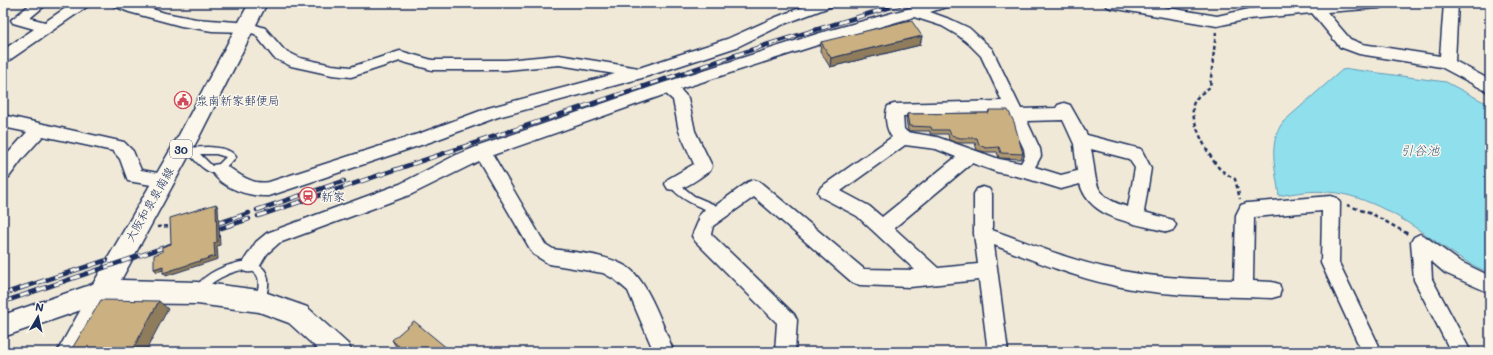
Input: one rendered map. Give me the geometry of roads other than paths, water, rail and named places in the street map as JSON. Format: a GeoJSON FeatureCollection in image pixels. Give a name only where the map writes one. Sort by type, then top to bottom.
{"type":"FeatureCollection","features":[{"type":"Feature","properties":{"kind":"main road","name":"大阪和泉泉南線"},"geometry":{"type":"LineString","coordinates":[[101,292],[163,180],[186,152],[245,27],[258,3]]}},
{"type":"Feature","properties":{"kind":"main road"},"geometry":{"type":"LineString","coordinates":[[3,326],[101,292],[122,291],[197,293],[259,301],[298,314],[339,352]]}},
{"type":"Feature","properties":{"kind":"street"},"geometry":{"type":"LineString","coordinates":[[41,3],[18,20],[47,27]]}},
{"type":"Feature","properties":{"kind":"street"},"geometry":{"type":"LineString","coordinates":[[3,57],[83,3]]}},
{"type":"Feature","properties":{"kind":"street"},"geometry":{"type":"LineString","coordinates":[[119,3],[139,11],[170,20],[198,25],[245,27],[260,31],[279,54],[296,62],[332,70],[351,72],[400,56],[407,56],[422,63],[432,65],[506,65],[546,60],[559,60],[642,74]]}},
{"type":"Feature","properties":{"kind":"street"},"geometry":{"type":"LineString","coordinates":[[219,170],[252,189],[260,191],[269,189],[427,137],[494,112],[577,89],[642,74],[732,42],[779,21],[827,3]]}},
{"type":"Feature","properties":{"kind":"street"},"geometry":{"type":"LineString","coordinates":[[250,265],[262,247],[273,238],[406,189],[462,160],[482,152],[668,87],[914,11],[945,3]]}},
{"type":"Feature","properties":{"kind":"street"},"geometry":{"type":"LineString","coordinates":[[1111,3],[1217,21],[1296,6],[1315,8],[1379,3]]}},
{"type":"Feature","properties":{"kind":"street"},"geometry":{"type":"LineString","coordinates":[[1447,63],[1451,3]]}},
{"type":"Feature","properties":{"kind":"street"},"geometry":{"type":"LineString","coordinates":[[1315,8],[1345,44],[1359,49],[1447,63],[1490,87]]}},
{"type":"Feature","properties":{"kind":"street"},"geometry":{"type":"LineString","coordinates":[[914,11],[947,23],[974,40],[987,53],[1032,149],[1033,156],[1025,171]]}},
{"type":"Feature","properties":{"kind":"street"},"geometry":{"type":"LineString","coordinates":[[668,87],[680,98],[687,131],[704,166],[674,184]]}},
{"type":"Feature","properties":{"kind":"street"},"geometry":{"type":"LineString","coordinates":[[1086,175],[1061,182],[1025,171],[997,165],[938,143],[902,138],[896,131],[894,110],[1066,111],[1076,127],[1081,140],[1086,160],[1086,175],[1089,188],[1097,200],[1112,208],[1167,225]]}},
{"type":"Feature","properties":{"kind":"street"},"geometry":{"type":"LineString","coordinates":[[3,121],[118,146],[123,150],[131,164],[134,176],[163,180]]}},
{"type":"Feature","properties":{"kind":"street"},"geometry":{"type":"LineString","coordinates":[[3,172],[17,153],[39,130]]}},
{"type":"Feature","properties":{"kind":"street"},"geometry":{"type":"LineString","coordinates":[[902,138],[827,192],[863,211],[934,276]]}},
{"type":"Feature","properties":{"kind":"street"},"geometry":{"type":"LineString","coordinates":[[1081,140],[1135,154],[1143,168],[1135,216]]}},
{"type":"Feature","properties":{"kind":"street"},"geometry":{"type":"LineString","coordinates":[[482,152],[538,249],[549,256],[605,266],[620,273],[634,286],[664,352]]}},
{"type":"Feature","properties":{"kind":"street"},"geometry":{"type":"LineString","coordinates":[[881,228],[970,155]]}},
{"type":"Feature","properties":{"kind":"street"},"geometry":{"type":"LineString","coordinates":[[785,352],[787,320],[701,236],[706,222],[754,187],[860,277],[910,279],[986,271]]}},
{"type":"Feature","properties":{"kind":"street"},"geometry":{"type":"LineString","coordinates":[[983,194],[982,234],[998,352]]}},
{"type":"Feature","properties":{"kind":"street"},"geometry":{"type":"LineString","coordinates":[[1243,289],[1245,215],[1247,210],[1331,203],[1330,263],[1372,352]]}},
{"type":"Feature","properties":{"kind":"street"},"geometry":{"type":"LineString","coordinates":[[982,234],[1085,269],[1131,281],[1272,290]]}},
{"type":"Feature","properties":{"kind":"street"},"geometry":{"type":"LineString","coordinates":[[1461,352],[1423,280],[1420,242],[1452,267],[1490,285]]}},
{"type":"Feature","properties":{"kind":"street"},"geometry":{"type":"LineString","coordinates":[[67,352],[101,292]]}},
{"type":"Feature","properties":{"kind":"lane"},"geometry":{"type":"LineString","coordinates":[[201,150],[232,155],[230,160],[219,170],[210,169],[186,152],[201,150]]}},
{"type":"Feature","properties":{"kind":"lane"},"geometry":{"type":"LineString","coordinates":[[674,184],[680,192],[691,199],[712,208],[700,220],[703,230]]}},
{"type":"Feature","properties":{"kind":"lane"},"geometry":{"type":"LineString","coordinates":[[197,293],[209,280],[224,272],[239,266],[250,265],[258,270],[263,276],[264,283],[259,301]]}},
{"type":"Feature","properties":{"kind":"water","name":"引谷池"},"geometry":{"type":"Polygon","coordinates":[[[1349,69],[1446,82],[1484,102],[1490,101],[1490,273],[1463,260],[1413,226],[1372,203],[1343,194],[1322,191],[1279,196],[1274,158],[1275,139],[1278,130],[1283,122],[1342,70],[1349,69]]]}},
{"type":"Feature","properties":{"kind":"railway"},"geometry":{"type":"LineString","coordinates":[[258,216],[766,45],[904,3]]}},
{"type":"Feature","properties":{"kind":"railway"},"geometry":{"type":"LineString","coordinates":[[257,210],[344,181]]}},
{"type":"Feature","properties":{"kind":"railway"},"geometry":{"type":"LineString","coordinates":[[216,224],[249,213]]}},
{"type":"Feature","properties":{"kind":"railway"},"geometry":{"type":"LineString","coordinates":[[209,232],[249,219]]}},
{"type":"Feature","properties":{"kind":"railway"},"geometry":{"type":"LineString","coordinates":[[3,302],[171,245]]}},
{"type":"Feature","properties":{"kind":"railway"},"geometry":{"type":"LineString","coordinates":[[3,294],[107,260]]}},
{"type":"Feature","properties":{"kind":"place","name":"泉南新家郵便局"},"geometry":{"type":"Point","coordinates":[183,100]}},
{"type":"Feature","properties":{"kind":"place","name":"新家"},"geometry":{"type":"Point","coordinates":[308,196]}}]}
